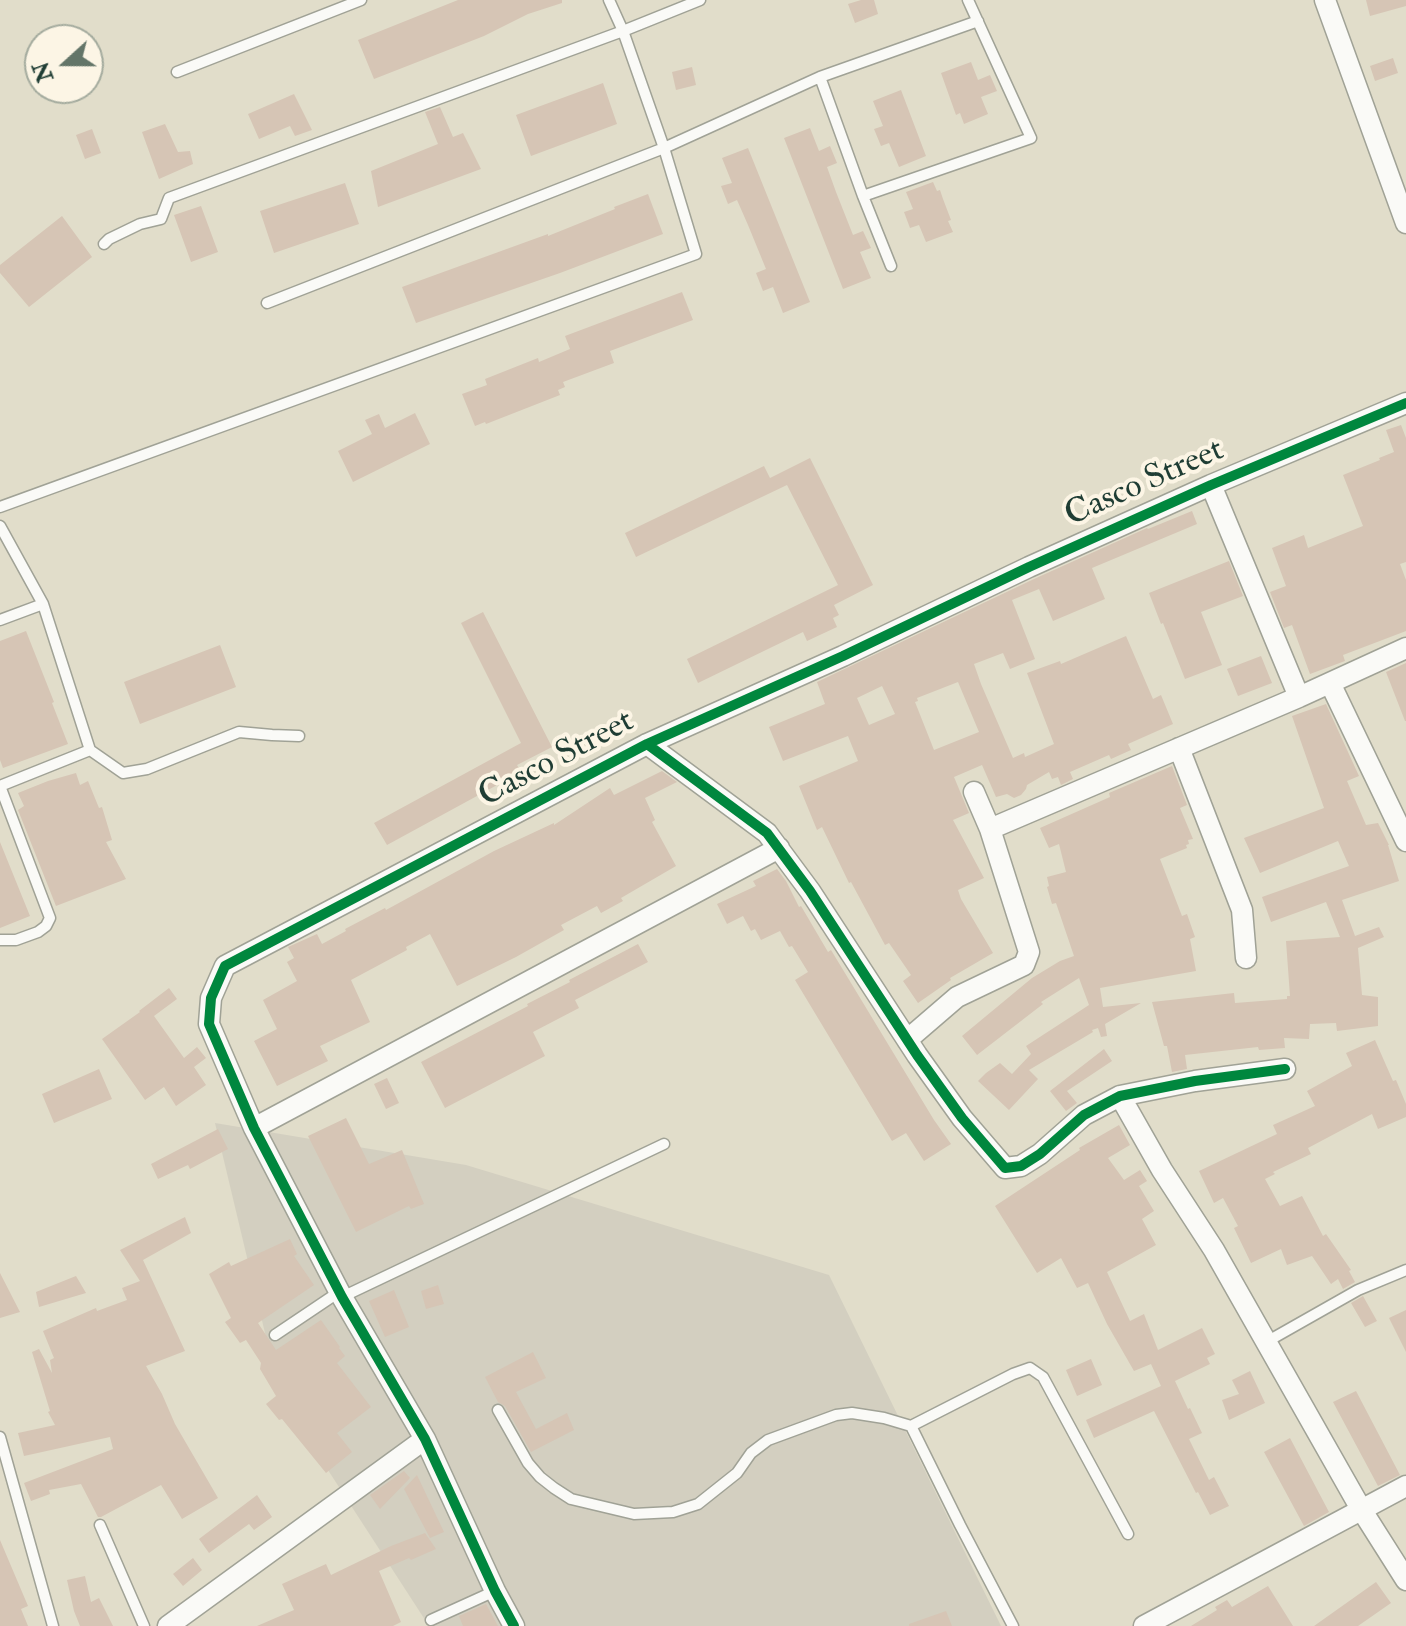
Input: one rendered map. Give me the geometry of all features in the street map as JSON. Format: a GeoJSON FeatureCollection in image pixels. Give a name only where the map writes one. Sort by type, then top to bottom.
{"type":"FeatureCollection","features":[{"type":"Feature","properties":{"kind":"street"},"geometry":{"type":"LineString","coordinates":[[1325,0],[1406,223]]}},
{"type":"Feature","properties":{"kind":"street","name":"Casco Street"},"geometry":{"type":"LineString","coordinates":[[514,1626],[425,1439],[341,1295],[254,1128],[209,1024],[211,998],[225,966],[647,744],[1211,485],[1406,403]]}},
{"type":"Feature","properties":{"kind":"street"},"geometry":{"type":"LineString","coordinates":[[1211,485],[1299,697]]}},
{"type":"Feature","properties":{"kind":"street"},"geometry":{"type":"LineString","coordinates":[[990,829],[1406,648]]}},
{"type":"Feature","properties":{"kind":"street"},"geometry":{"type":"LineString","coordinates":[[1330,683],[1406,841]]}},
{"type":"Feature","properties":{"kind":"street"},"geometry":{"type":"LineString","coordinates":[[647,744],[767,833],[810,891],[962,1118],[1005,1168],[1021,1166],[1040,1154],[1084,1115],[1120,1096],[1195,1081],[1285,1069]]}},
{"type":"Feature","properties":{"kind":"street"},"geometry":{"type":"LineString","coordinates":[[1179,748],[1242,910],[1246,958]]}},
{"type":"Feature","properties":{"kind":"street"},"geometry":{"type":"LineString","coordinates":[[907,1040],[957,997],[1024,965],[1029,952],[990,829],[974,792]]}},
{"type":"Feature","properties":{"kind":"street"},"geometry":{"type":"LineString","coordinates":[[254,1128],[779,848]]}},
{"type":"Feature","properties":{"kind":"street"},"geometry":{"type":"LineString","coordinates":[[1120,1096],[1268,1341],[1361,1509],[1406,1580]]}},
{"type":"Feature","properties":{"kind":"street"},"geometry":{"type":"LineString","coordinates":[[168,1626],[425,1439]]}},
{"type":"Feature","properties":{"kind":"street"},"geometry":{"type":"LineString","coordinates":[[1144,1626],[1406,1486]]}},
{"type":"Feature","properties":{"kind":"lane"},"geometry":{"type":"LineString","coordinates":[[177,72],[361,0]]}},
{"type":"Feature","properties":{"kind":"lane"},"geometry":{"type":"LineString","coordinates":[[0,507],[696,254],[664,148],[609,0]]}},
{"type":"Feature","properties":{"kind":"lane"},"geometry":{"type":"LineString","coordinates":[[104,244],[140,224],[161,219],[169,198],[700,0]]}},
{"type":"Feature","properties":{"kind":"lane"},"geometry":{"type":"LineString","coordinates":[[863,196],[1031,138],[968,0]]}},
{"type":"Feature","properties":{"kind":"lane"},"geometry":{"type":"LineString","coordinates":[[267,303],[664,148],[820,77],[978,21]]}},
{"type":"Feature","properties":{"kind":"lane"},"geometry":{"type":"LineString","coordinates":[[820,77],[891,266]]}},
{"type":"Feature","properties":{"kind":"lane"},"geometry":{"type":"LineString","coordinates":[[0,526],[43,604],[90,750],[123,773],[147,769],[239,732],[299,736]]}},
{"type":"Feature","properties":{"kind":"lane"},"geometry":{"type":"LineString","coordinates":[[0,620],[43,604]]}},
{"type":"Feature","properties":{"kind":"lane"},"geometry":{"type":"LineString","coordinates":[[0,940],[16,940],[38,932],[50,918],[0,786],[90,750]]}},
{"type":"Feature","properties":{"kind":"lane"},"geometry":{"type":"LineString","coordinates":[[275,1335],[341,1295],[664,1144]]}},
{"type":"Feature","properties":{"kind":"lane"},"geometry":{"type":"LineString","coordinates":[[1268,1341],[1358,1290],[1406,1270]]}},
{"type":"Feature","properties":{"kind":"lane"},"geometry":{"type":"LineString","coordinates":[[498,1410],[528,1463],[540,1477],[571,1499],[634,1514],[673,1512],[698,1504],[737,1473],[751,1453],[768,1440],[836,1415],[852,1413],[911,1426],[1030,1368],[1043,1377],[1128,1534]]}},
{"type":"Feature","properties":{"kind":"lane"},"geometry":{"type":"LineString","coordinates":[[911,1426],[1013,1626]]}},
{"type":"Feature","properties":{"kind":"lane"},"geometry":{"type":"LineString","coordinates":[[0,1437],[4,1465],[53,1626]]}},
{"type":"Feature","properties":{"kind":"lane"},"geometry":{"type":"LineString","coordinates":[[100,1525],[144,1626]]}},
{"type":"Feature","properties":{"kind":"lane"},"geometry":{"type":"LineString","coordinates":[[431,1620],[495,1591]]}},
{"type":"Feature","properties":{"kind":"shaded area"},"geometry":{"type":"Polygon","coordinates":[[[215,1123],[466,1165],[829,1275],[1001,1626],[429,1626],[280,1396],[215,1123]]]}},
{"type":"Feature","properties":{"kind":"building"},"geometry":{"type":"Polygon","coordinates":[[[458,0],[562,0],[562,3],[528,14],[484,36],[374,79],[358,40],[458,0]]]}},
{"type":"Feature","properties":{"kind":"building"},"geometry":{"type":"Polygon","coordinates":[[[874,0],[878,14],[855,23],[848,4],[874,0]]]}},
{"type":"Feature","properties":{"kind":"building"},"geometry":{"type":"Polygon","coordinates":[[[1366,0],[1406,0],[1406,6],[1370,16],[1366,0]]]}},
{"type":"Feature","properties":{"kind":"building"},"geometry":{"type":"Polygon","coordinates":[[[1393,58],[1398,73],[1375,81],[1370,66],[1393,58]]]}},
{"type":"Feature","properties":{"kind":"building"},"geometry":{"type":"Polygon","coordinates":[[[971,62],[978,80],[990,75],[997,91],[981,97],[988,114],[964,124],[960,113],[956,115],[941,73],[971,62]]]}},
{"type":"Feature","properties":{"kind":"building"},"geometry":{"type":"Polygon","coordinates":[[[692,67],[696,85],[676,90],[672,72],[692,67]]]}},
{"type":"Feature","properties":{"kind":"building"},"geometry":{"type":"Polygon","coordinates":[[[603,83],[617,124],[531,156],[516,115],[603,83]]]}},
{"type":"Feature","properties":{"kind":"building"},"geometry":{"type":"Polygon","coordinates":[[[901,90],[926,156],[899,167],[889,143],[881,146],[874,129],[883,126],[873,101],[901,90]]]}},
{"type":"Feature","properties":{"kind":"building"},"geometry":{"type":"Polygon","coordinates":[[[294,94],[312,130],[295,136],[290,126],[259,139],[248,114],[294,94]]]}},
{"type":"Feature","properties":{"kind":"building"},"geometry":{"type":"Polygon","coordinates":[[[440,107],[453,137],[463,133],[481,169],[378,207],[371,171],[438,144],[425,112],[440,107]]]}},
{"type":"Feature","properties":{"kind":"building"},"geometry":{"type":"Polygon","coordinates":[[[165,124],[178,152],[190,151],[193,164],[159,179],[142,132],[165,124]]]}},
{"type":"Feature","properties":{"kind":"building"},"geometry":{"type":"Polygon","coordinates":[[[810,128],[819,151],[830,146],[837,163],[827,167],[853,235],[863,231],[871,248],[860,252],[871,278],[843,289],[784,138],[810,128]]]}},
{"type":"Feature","properties":{"kind":"building"},"geometry":{"type":"Polygon","coordinates":[[[92,129],[101,153],[85,159],[76,135],[92,129]]]}},
{"type":"Feature","properties":{"kind":"building"},"geometry":{"type":"Polygon","coordinates":[[[748,148],[810,302],[783,313],[773,287],[763,291],[756,273],[766,269],[737,200],[728,204],[721,186],[732,183],[722,158],[748,148]]]}},
{"type":"Feature","properties":{"kind":"building"},"geometry":{"type":"Polygon","coordinates":[[[933,182],[937,191],[940,190],[953,232],[926,242],[919,225],[910,228],[904,212],[913,209],[906,192],[933,182]]]}},
{"type":"Feature","properties":{"kind":"building"},"geometry":{"type":"Polygon","coordinates":[[[345,183],[359,224],[274,253],[260,211],[345,183]]]}},
{"type":"Feature","properties":{"kind":"building"},"geometry":{"type":"Polygon","coordinates":[[[648,194],[663,234],[416,323],[402,287],[548,236],[648,194]]]}},
{"type":"Feature","properties":{"kind":"building"},"geometry":{"type":"Polygon","coordinates":[[[201,206],[218,252],[191,262],[174,215],[201,206]]]}},
{"type":"Feature","properties":{"kind":"building"},"geometry":{"type":"Polygon","coordinates":[[[62,216],[92,257],[29,307],[0,273],[0,265],[62,216]]]}},
{"type":"Feature","properties":{"kind":"building"},"geometry":{"type":"Polygon","coordinates":[[[682,292],[693,320],[610,351],[614,363],[563,382],[565,387],[558,390],[560,395],[475,426],[462,394],[487,385],[485,379],[570,349],[565,336],[682,292]]]}},
{"type":"Feature","properties":{"kind":"building"},"geometry":{"type":"Polygon","coordinates":[[[415,413],[430,444],[353,482],[338,451],[372,434],[365,420],[379,414],[385,428],[415,413]]]}},
{"type":"Feature","properties":{"kind":"building"},"geometry":{"type":"Polygon","coordinates":[[[1401,425],[1406,438],[1406,562],[1400,564],[1406,580],[1406,631],[1343,655],[1345,661],[1310,674],[1292,625],[1284,628],[1270,592],[1286,586],[1272,548],[1304,535],[1308,548],[1363,526],[1343,475],[1394,452],[1386,430],[1401,425]]]}},
{"type":"Feature","properties":{"kind":"building"},"geometry":{"type":"Polygon","coordinates":[[[810,458],[873,585],[834,605],[839,615],[833,618],[837,627],[807,641],[803,632],[698,683],[687,659],[838,585],[787,485],[636,557],[625,533],[764,466],[770,478],[810,458]]]}},
{"type":"Feature","properties":{"kind":"building"},"geometry":{"type":"Polygon","coordinates":[[[1192,511],[1197,524],[1092,568],[1105,599],[1053,621],[1039,589],[1012,600],[1035,659],[1010,669],[1003,653],[974,664],[1013,758],[1024,753],[1025,757],[1054,744],[1027,673],[1060,661],[1061,664],[1126,636],[1153,699],[1161,695],[1173,724],[1128,744],[1131,750],[1111,759],[1109,755],[1070,772],[1073,779],[1061,785],[1058,777],[1052,779],[1049,772],[1027,785],[1021,795],[1014,798],[1007,794],[996,797],[982,765],[954,777],[969,813],[953,820],[984,878],[958,890],[993,953],[950,978],[918,1003],[903,981],[911,975],[889,943],[885,945],[849,883],[822,827],[817,830],[799,786],[858,761],[848,736],[783,761],[769,727],[825,704],[817,682],[1034,579],[1192,511]],[[958,682],[917,698],[915,702],[934,750],[979,732],[958,682]],[[882,686],[857,698],[869,725],[895,714],[882,686]]]}},
{"type":"Feature","properties":{"kind":"building"},"geometry":{"type":"Polygon","coordinates":[[[1229,561],[1243,596],[1201,612],[1222,665],[1185,679],[1149,593],[1229,561]]]}},
{"type":"Feature","properties":{"kind":"building"},"geometry":{"type":"Polygon","coordinates":[[[483,612],[552,747],[517,765],[521,772],[387,845],[374,823],[521,743],[461,623],[483,612]]]}},
{"type":"Feature","properties":{"kind":"building"},"geometry":{"type":"Polygon","coordinates":[[[26,631],[68,744],[3,768],[0,760],[0,641],[26,631]]]}},
{"type":"Feature","properties":{"kind":"building"},"geometry":{"type":"Polygon","coordinates":[[[220,645],[236,687],[140,724],[124,682],[220,645]]]}},
{"type":"Feature","properties":{"kind":"building"},"geometry":{"type":"Polygon","coordinates":[[[1261,656],[1272,683],[1238,696],[1227,669],[1261,656]]]}},
{"type":"Feature","properties":{"kind":"building"},"geometry":{"type":"Polygon","coordinates":[[[1406,663],[1406,721],[1405,721],[1386,672],[1406,663]]]}},
{"type":"Feature","properties":{"kind":"building"},"geometry":{"type":"Polygon","coordinates":[[[1326,704],[1359,776],[1347,781],[1366,825],[1378,823],[1389,845],[1399,881],[1342,900],[1355,936],[1379,927],[1384,937],[1358,948],[1362,995],[1378,997],[1378,1026],[1337,1031],[1336,1023],[1310,1024],[1309,1039],[1284,1038],[1285,1048],[1259,1050],[1258,1047],[1185,1055],[1187,1069],[1172,1072],[1152,1002],[1234,993],[1235,1003],[1287,999],[1290,996],[1286,941],[1340,937],[1326,902],[1271,922],[1262,897],[1349,866],[1338,841],[1260,873],[1244,838],[1324,808],[1292,716],[1326,704]]]}},
{"type":"Feature","properties":{"kind":"building"},"geometry":{"type":"Polygon","coordinates":[[[1172,766],[1187,805],[1180,808],[1193,839],[1188,840],[1187,848],[1160,859],[1182,916],[1187,914],[1195,937],[1190,939],[1196,971],[1100,988],[1103,1007],[1141,1003],[1105,1024],[1107,1036],[1101,1037],[1098,1028],[1092,1030],[1029,1070],[1038,1079],[1009,1110],[978,1081],[1000,1063],[1012,1074],[1031,1054],[1026,1046],[1089,1005],[1079,978],[1041,1002],[1043,1004],[977,1055],[962,1036],[1032,978],[1074,956],[1056,903],[1052,904],[1047,887],[1047,877],[1066,872],[1059,844],[1049,848],[1040,828],[1172,766]]]}},
{"type":"Feature","properties":{"kind":"building"},"geometry":{"type":"Polygon","coordinates":[[[662,771],[677,782],[645,798],[655,820],[652,822],[676,866],[621,898],[623,901],[601,913],[597,906],[561,925],[564,930],[457,986],[430,934],[406,947],[407,950],[351,980],[370,1022],[320,1046],[328,1061],[277,1086],[254,1041],[277,1029],[263,1000],[297,981],[287,962],[294,958],[288,947],[317,934],[322,944],[494,851],[554,825],[610,788],[614,795],[662,771]]]}},
{"type":"Feature","properties":{"kind":"building"},"geometry":{"type":"Polygon","coordinates":[[[76,773],[80,785],[88,781],[99,808],[102,807],[112,840],[106,842],[126,879],[56,906],[18,810],[24,806],[18,793],[76,773]]]}},
{"type":"Feature","properties":{"kind":"building"},"geometry":{"type":"Polygon","coordinates":[[[0,842],[30,916],[0,928],[0,842]]]}},
{"type":"Feature","properties":{"kind":"building"},"geometry":{"type":"Polygon","coordinates":[[[777,869],[951,1144],[924,1161],[906,1133],[892,1141],[795,980],[808,972],[780,931],[761,940],[755,929],[751,931],[743,916],[727,924],[717,904],[756,886],[753,881],[777,869]]]}},
{"type":"Feature","properties":{"kind":"building"},"geometry":{"type":"Polygon","coordinates":[[[638,944],[648,962],[575,1000],[579,1008],[533,1032],[545,1056],[445,1108],[421,1062],[638,944]]]}},
{"type":"Feature","properties":{"kind":"building"},"geometry":{"type":"Polygon","coordinates":[[[169,988],[177,999],[154,1016],[184,1058],[197,1047],[206,1058],[194,1067],[206,1085],[176,1106],[164,1087],[145,1100],[102,1039],[169,988]]]}},
{"type":"Feature","properties":{"kind":"building"},"geometry":{"type":"Polygon","coordinates":[[[1375,1040],[1406,1104],[1406,1117],[1378,1129],[1372,1114],[1308,1148],[1311,1154],[1265,1179],[1280,1206],[1302,1196],[1323,1236],[1326,1234],[1351,1270],[1355,1282],[1343,1289],[1338,1279],[1331,1284],[1312,1256],[1287,1265],[1281,1249],[1251,1263],[1234,1228],[1238,1226],[1223,1198],[1214,1203],[1199,1171],[1277,1134],[1273,1125],[1315,1106],[1307,1091],[1352,1066],[1346,1053],[1375,1040]]]}},
{"type":"Feature","properties":{"kind":"building"},"geometry":{"type":"Polygon","coordinates":[[[1104,1049],[1112,1061],[1067,1091],[1077,1103],[1066,1111],[1050,1091],[1104,1049]]]}},
{"type":"Feature","properties":{"kind":"building"},"geometry":{"type":"Polygon","coordinates":[[[99,1069],[112,1099],[54,1123],[42,1094],[99,1069]]]}},
{"type":"Feature","properties":{"kind":"building"},"geometry":{"type":"Polygon","coordinates":[[[387,1078],[399,1103],[386,1109],[374,1084],[387,1078]]]}},
{"type":"Feature","properties":{"kind":"building"},"geometry":{"type":"Polygon","coordinates":[[[346,1118],[369,1164],[402,1150],[424,1204],[411,1209],[409,1206],[356,1232],[308,1136],[346,1118]]]}},
{"type":"Feature","properties":{"kind":"building"},"geometry":{"type":"Polygon","coordinates":[[[1119,1125],[1130,1145],[1108,1158],[1124,1180],[1140,1170],[1147,1181],[1139,1186],[1154,1211],[1142,1219],[1156,1245],[1107,1272],[1130,1321],[1144,1314],[1158,1350],[1202,1328],[1215,1354],[1207,1358],[1210,1364],[1175,1381],[1202,1433],[1189,1439],[1209,1480],[1214,1477],[1229,1506],[1210,1515],[1154,1411],[1094,1438],[1086,1420],[1161,1386],[1151,1364],[1134,1371],[1088,1283],[1077,1288],[1061,1258],[1037,1273],[995,1206],[1079,1148],[1119,1125]]]}},
{"type":"Feature","properties":{"kind":"building"},"geometry":{"type":"Polygon","coordinates":[[[218,1129],[228,1149],[190,1169],[188,1165],[158,1179],[151,1164],[218,1129]]]}},
{"type":"Feature","properties":{"kind":"building"},"geometry":{"type":"Polygon","coordinates":[[[185,1217],[191,1233],[143,1260],[185,1351],[146,1366],[218,1498],[182,1519],[161,1485],[101,1517],[98,1517],[81,1484],[49,1490],[50,1494],[31,1501],[24,1483],[113,1449],[110,1437],[24,1456],[18,1433],[55,1425],[48,1412],[32,1352],[39,1349],[52,1373],[50,1360],[54,1358],[43,1331],[96,1308],[97,1311],[127,1300],[122,1288],[140,1281],[120,1250],[185,1217]]]}},
{"type":"Feature","properties":{"kind":"building"},"geometry":{"type":"Polygon","coordinates":[[[290,1239],[297,1254],[294,1256],[314,1285],[258,1323],[276,1350],[321,1320],[345,1356],[337,1363],[371,1407],[337,1433],[352,1452],[326,1473],[266,1404],[276,1396],[246,1340],[240,1343],[225,1322],[231,1318],[209,1274],[229,1262],[231,1266],[290,1239]]]}},
{"type":"Feature","properties":{"kind":"building"},"geometry":{"type":"Polygon","coordinates":[[[0,1273],[20,1312],[0,1318],[0,1273]]]}},
{"type":"Feature","properties":{"kind":"building"},"geometry":{"type":"Polygon","coordinates":[[[76,1276],[86,1293],[39,1307],[36,1292],[76,1276]]]}},
{"type":"Feature","properties":{"kind":"building"},"geometry":{"type":"Polygon","coordinates":[[[438,1285],[444,1304],[426,1309],[421,1291],[438,1285]]]}},
{"type":"Feature","properties":{"kind":"building"},"geometry":{"type":"Polygon","coordinates":[[[394,1290],[409,1327],[385,1337],[369,1301],[394,1290]]]}},
{"type":"Feature","properties":{"kind":"building"},"geometry":{"type":"Polygon","coordinates":[[[1363,1296],[1377,1321],[1365,1327],[1351,1303],[1363,1296]]]}},
{"type":"Feature","properties":{"kind":"building"},"geometry":{"type":"Polygon","coordinates":[[[1406,1310],[1406,1352],[1389,1318],[1406,1310]]]}},
{"type":"Feature","properties":{"kind":"building"},"geometry":{"type":"Polygon","coordinates":[[[533,1352],[546,1378],[516,1392],[536,1429],[567,1413],[574,1430],[531,1452],[485,1377],[533,1352]]]}},
{"type":"Feature","properties":{"kind":"building"},"geometry":{"type":"Polygon","coordinates":[[[1091,1359],[1102,1385],[1077,1396],[1066,1370],[1091,1359]]]}},
{"type":"Feature","properties":{"kind":"building"},"geometry":{"type":"Polygon","coordinates":[[[1250,1371],[1265,1403],[1229,1420],[1222,1400],[1239,1394],[1232,1380],[1250,1371]]]}},
{"type":"Feature","properties":{"kind":"building"},"geometry":{"type":"Polygon","coordinates":[[[1356,1391],[1400,1475],[1378,1486],[1333,1402],[1356,1391]]]}},
{"type":"Feature","properties":{"kind":"building"},"geometry":{"type":"Polygon","coordinates":[[[1290,1438],[1329,1512],[1304,1526],[1264,1452],[1290,1438]]]}},
{"type":"Feature","properties":{"kind":"building"},"geometry":{"type":"Polygon","coordinates":[[[404,1471],[410,1478],[380,1509],[370,1495],[404,1471]]]}},
{"type":"Feature","properties":{"kind":"building"},"geometry":{"type":"Polygon","coordinates":[[[417,1475],[444,1532],[430,1538],[404,1489],[417,1475]]]}},
{"type":"Feature","properties":{"kind":"building"},"geometry":{"type":"Polygon","coordinates":[[[257,1495],[272,1517],[254,1530],[249,1524],[209,1553],[199,1539],[257,1495]]]}},
{"type":"Feature","properties":{"kind":"building"},"geometry":{"type":"Polygon","coordinates":[[[425,1533],[436,1549],[379,1571],[401,1622],[393,1626],[257,1626],[294,1610],[282,1584],[326,1564],[331,1575],[425,1533]]]}},
{"type":"Feature","properties":{"kind":"building"},"geometry":{"type":"Polygon","coordinates":[[[0,1540],[28,1606],[21,1609],[28,1626],[0,1626],[0,1540]]]}},
{"type":"Feature","properties":{"kind":"building"},"geometry":{"type":"Polygon","coordinates":[[[193,1558],[202,1570],[183,1586],[173,1574],[193,1558]]]}},
{"type":"Feature","properties":{"kind":"building"},"geometry":{"type":"Polygon","coordinates":[[[85,1576],[91,1602],[99,1598],[113,1626],[80,1626],[67,1580],[85,1576]]]}},
{"type":"Feature","properties":{"kind":"building"},"geometry":{"type":"Polygon","coordinates":[[[1376,1582],[1391,1603],[1358,1626],[1314,1626],[1376,1582]]]}},
{"type":"Feature","properties":{"kind":"building"},"geometry":{"type":"Polygon","coordinates":[[[1268,1586],[1293,1626],[1191,1626],[1227,1600],[1232,1607],[1268,1586]]]}},
{"type":"Feature","properties":{"kind":"building"},"geometry":{"type":"Polygon","coordinates":[[[486,1604],[498,1626],[463,1626],[459,1616],[486,1604]]]}},
{"type":"Feature","properties":{"kind":"building"},"geometry":{"type":"Polygon","coordinates":[[[946,1611],[952,1626],[909,1626],[909,1624],[946,1611]]]}},
{"type":"Feature","properties":{"kind":"cycle path"},"geometry":{"type":"LineString","coordinates":[[514,1626],[425,1439],[342,1297],[254,1128],[209,1024],[211,998],[225,966],[647,744],[1211,485],[1406,403]]}},
{"type":"Feature","properties":{"kind":"cycle path"},"geometry":{"type":"LineString","coordinates":[[647,744],[767,833],[810,891],[917,1055],[962,1118],[1005,1168],[1021,1166],[1040,1154],[1084,1115],[1120,1096],[1195,1081],[1285,1069]]}}]}
